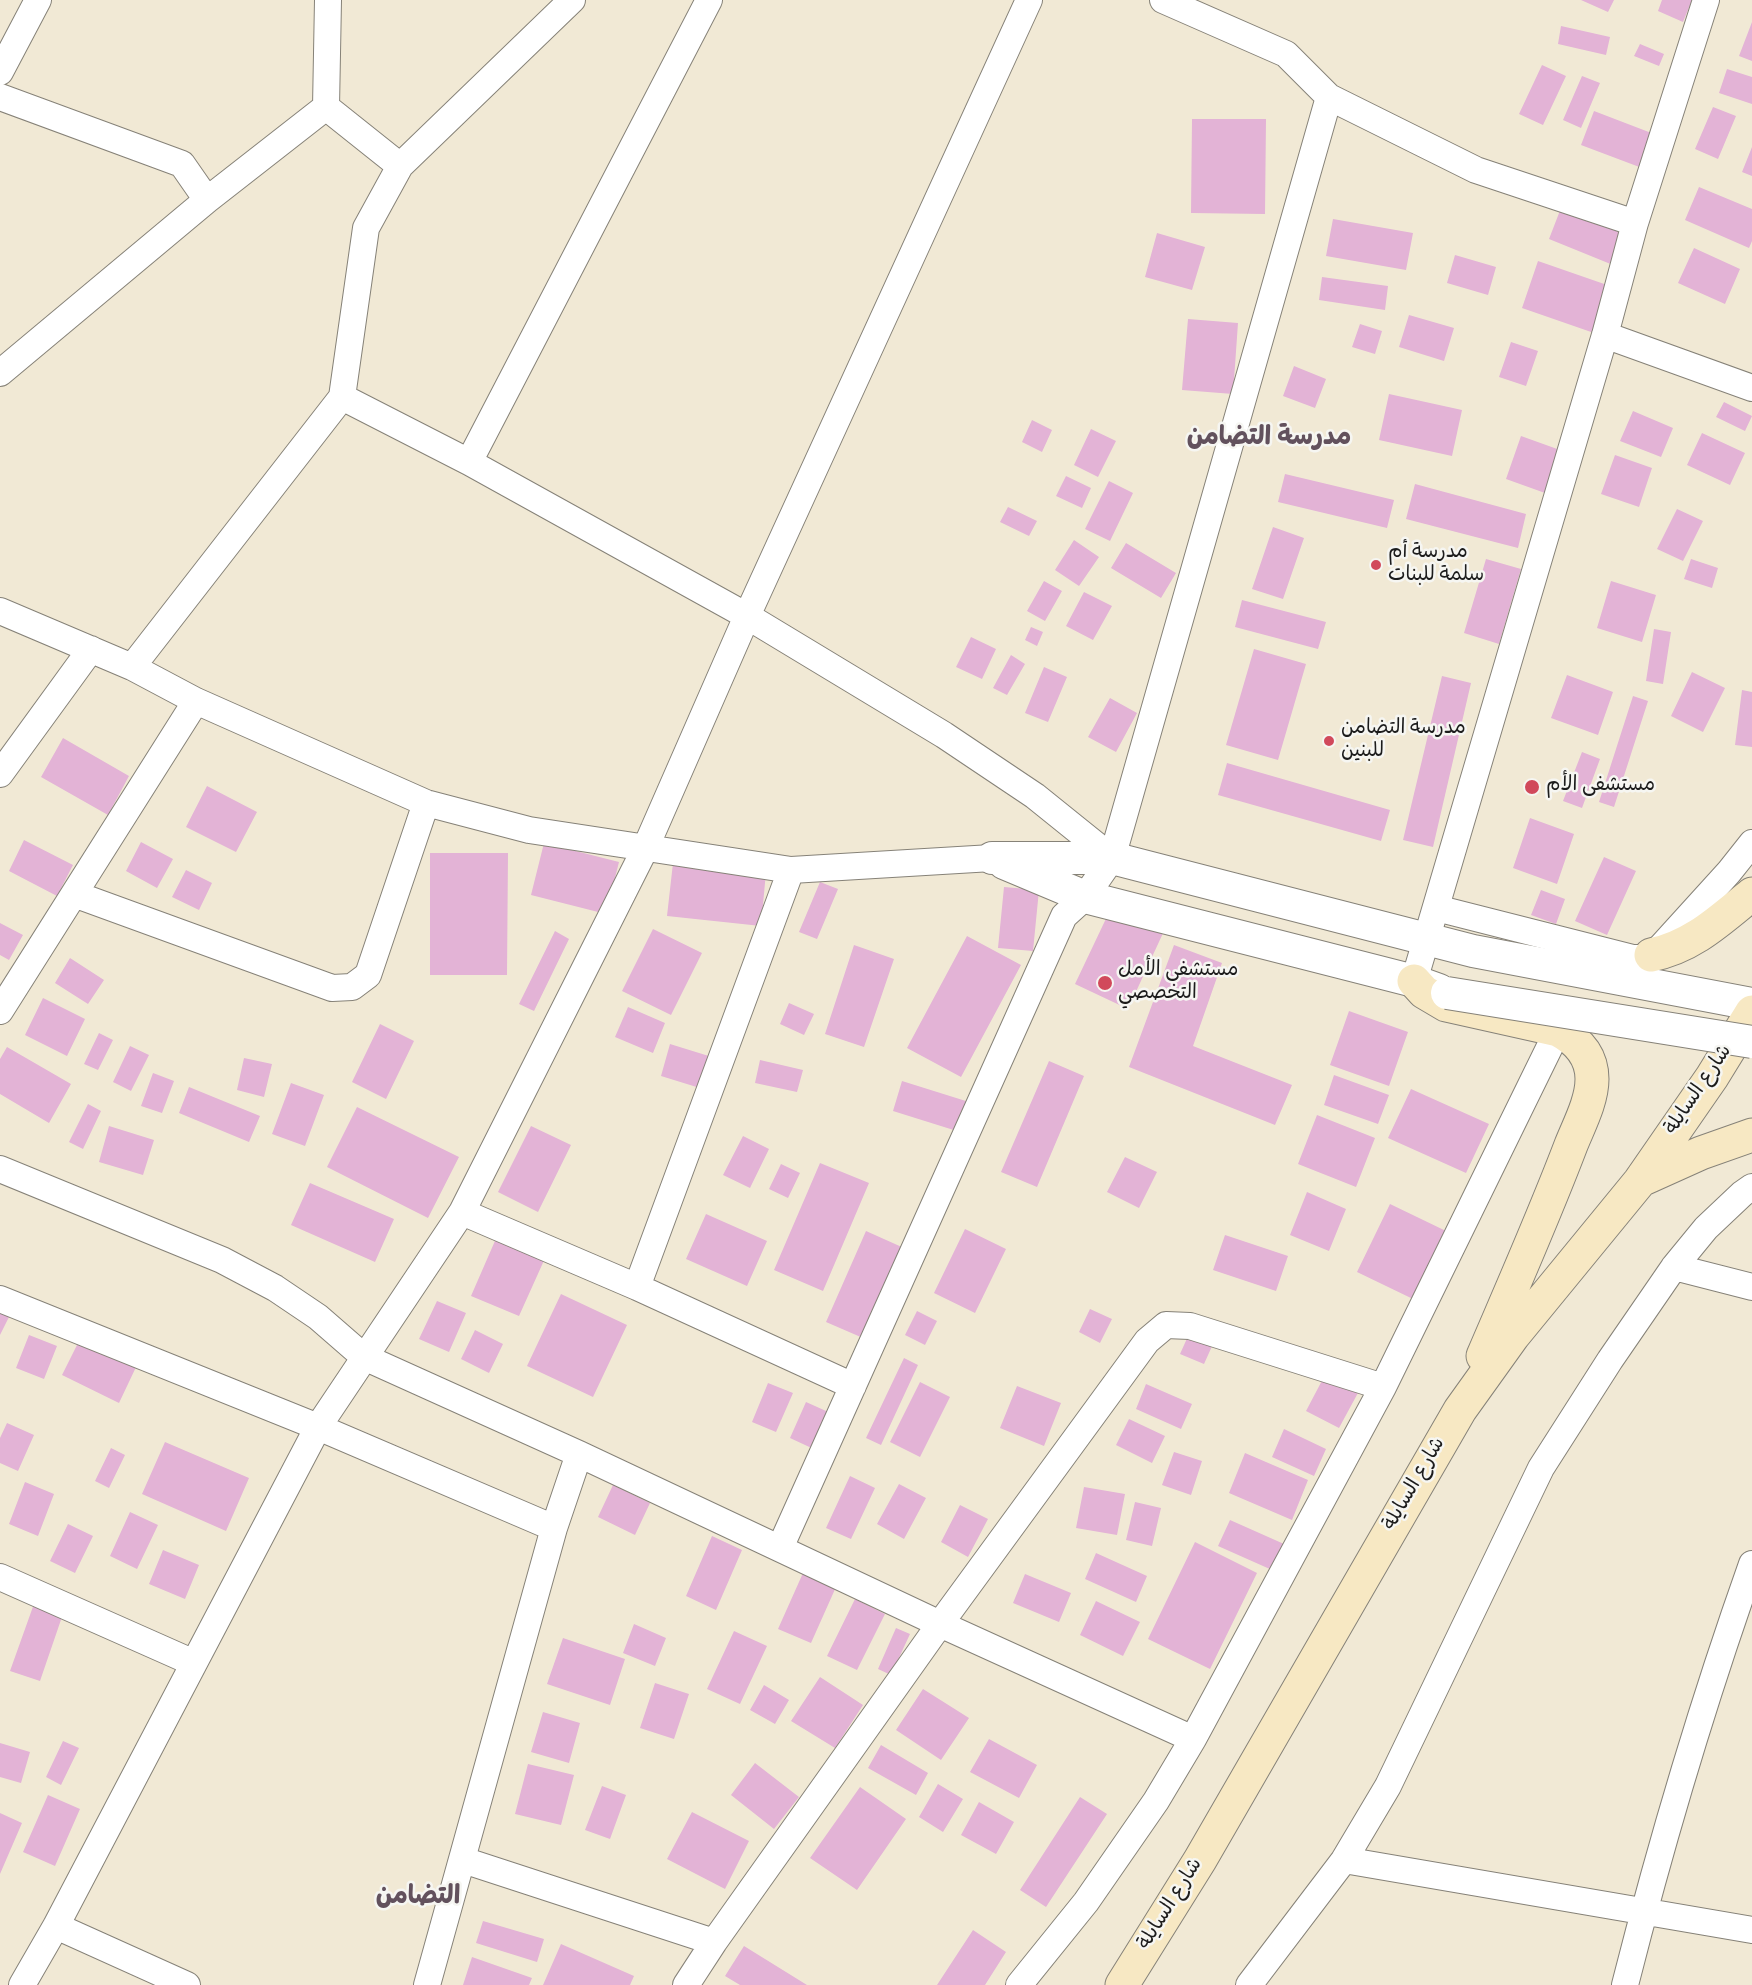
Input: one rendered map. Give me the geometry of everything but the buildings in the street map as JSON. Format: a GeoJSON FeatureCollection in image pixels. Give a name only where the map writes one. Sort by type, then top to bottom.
{"type":"FeatureCollection","features":[{"type":"Feature","properties":{"kind":"main road"},"geometry":{"type":"LineString","coordinates":[[1651,955],[1666,952],[1694,940],[1752,894]]}},
{"type":"Feature","properties":{"kind":"main road"},"geometry":{"type":"LineString","coordinates":[[1414,981],[1424,992],[1446,1005],[1558,1030],[1572,1037],[1583,1049],[1590,1064],[1592,1080],[1590,1096],[1556,1184],[1460,1410]]}},
{"type":"Feature","properties":{"kind":"main road","name":"شارع السايلة"},"geometry":{"type":"LineString","coordinates":[[1122,1985],[1200,1860],[1460,1410],[1513,1336],[1640,1181],[1712,1077],[1752,1012]]}},
{"type":"Feature","properties":{"kind":"main road"},"geometry":{"type":"LineString","coordinates":[[1640,1181],[1701,1153],[1752,1135]]}},
{"type":"Feature","properties":{"kind":"street"},"geometry":{"type":"LineString","coordinates":[[0,72],[38,0]]}},
{"type":"Feature","properties":{"kind":"street"},"geometry":{"type":"LineString","coordinates":[[326,107],[328,0]]}},
{"type":"Feature","properties":{"kind":"street"},"geometry":{"type":"LineString","coordinates":[[132,667],[342,397],[366,228],[400,166],[572,0]]}},
{"type":"Feature","properties":{"kind":"street"},"geometry":{"type":"LineString","coordinates":[[469,462],[709,0]]}},
{"type":"Feature","properties":{"kind":"street"},"geometry":{"type":"LineString","coordinates":[[22,1985],[56,1926],[318,1427],[462,1212],[645,849],[747,616],[1029,0]]}},
{"type":"Feature","properties":{"kind":"street"},"geometry":{"type":"LineString","coordinates":[[1163,0],[1286,54],[1329,97],[1476,170],[1635,224]]}},
{"type":"Feature","properties":{"kind":"street"},"geometry":{"type":"LineString","coordinates":[[1414,981],[1605,335],[1635,224],[1706,0]]}},
{"type":"Feature","properties":{"kind":"street"},"geometry":{"type":"LineString","coordinates":[[0,97],[182,164],[207,200]]}},
{"type":"Feature","properties":{"kind":"street"},"geometry":{"type":"LineString","coordinates":[[780,1548],[1064,916],[1085,897],[1112,858],[1329,97]]}},
{"type":"Feature","properties":{"kind":"street"},"geometry":{"type":"LineString","coordinates":[[326,107],[400,166]]}},
{"type":"Feature","properties":{"kind":"street"},"geometry":{"type":"LineString","coordinates":[[0,372],[207,200],[326,107]]}},
{"type":"Feature","properties":{"kind":"street"},"geometry":{"type":"LineString","coordinates":[[1605,335],[1752,388]]}},
{"type":"Feature","properties":{"kind":"street"},"geometry":{"type":"LineString","coordinates":[[342,397],[469,462],[747,616],[944,735],[1035,796],[1112,858]]}},
{"type":"Feature","properties":{"kind":"street"},"geometry":{"type":"LineString","coordinates":[[0,611],[132,667],[196,701],[426,803],[529,830],[791,870],[992,858],[1112,858],[1473,951],[1752,1004]]}},
{"type":"Feature","properties":{"kind":"street"},"geometry":{"type":"LineString","coordinates":[[0,774],[91,649]]}},
{"type":"Feature","properties":{"kind":"street"},"geometry":{"type":"LineString","coordinates":[[0,1011],[196,701]]}},
{"type":"Feature","properties":{"kind":"street"},"geometry":{"type":"LineString","coordinates":[[74,894],[332,988],[352,987],[368,975],[426,803]]}},
{"type":"Feature","properties":{"kind":"street"},"geometry":{"type":"LineString","coordinates":[[1436,908],[1633,958],[1643,958],[1660,948],[1729,872],[1752,843]]}},
{"type":"Feature","properties":{"kind":"street"},"geometry":{"type":"LineString","coordinates":[[992,858],[1085,897],[1414,981],[1447,993],[1752,1042]]}},
{"type":"Feature","properties":{"kind":"street"},"geometry":{"type":"LineString","coordinates":[[637,1287],[791,870]]}},
{"type":"Feature","properties":{"kind":"street"},"geometry":{"type":"LineString","coordinates":[[1019,1985],[1086,1902],[1156,1801],[1193,1739],[1383,1388],[1558,1030]]}},
{"type":"Feature","properties":{"kind":"street"},"geometry":{"type":"LineString","coordinates":[[0,1170],[222,1260],[275,1288],[318,1317],[364,1358],[579,1454],[940,1624],[1193,1739]]}},
{"type":"Feature","properties":{"kind":"street"},"geometry":{"type":"LineString","coordinates":[[1249,1985],[1344,1860],[1388,1786],[1541,1468],[1610,1360],[1674,1267],[1706,1228],[1752,1187]]}},
{"type":"Feature","properties":{"kind":"street"},"geometry":{"type":"LineString","coordinates":[[462,1212],[637,1287],[853,1386]]}},
{"type":"Feature","properties":{"kind":"street"},"geometry":{"type":"LineString","coordinates":[[1674,1267],[1752,1287]]}},
{"type":"Feature","properties":{"kind":"street"},"geometry":{"type":"LineString","coordinates":[[0,1299],[318,1427],[554,1528]]}},
{"type":"Feature","properties":{"kind":"street"},"geometry":{"type":"LineString","coordinates":[[686,1985],[714,1942],[940,1624],[1147,1341],[1167,1325],[1190,1326],[1383,1388]]}},
{"type":"Feature","properties":{"kind":"street"},"geometry":{"type":"LineString","coordinates":[[427,1985],[554,1528],[579,1454]]}},
{"type":"Feature","properties":{"kind":"street"},"geometry":{"type":"LineString","coordinates":[[1624,1985],[1643,1911],[1719,1657],[1752,1564]]}},
{"type":"Feature","properties":{"kind":"street"},"geometry":{"type":"LineString","coordinates":[[0,1577],[194,1664]]}},
{"type":"Feature","properties":{"kind":"street"},"geometry":{"type":"LineString","coordinates":[[463,1860],[714,1942]]}},
{"type":"Feature","properties":{"kind":"street"},"geometry":{"type":"LineString","coordinates":[[1344,1860],[1752,1930]]}},
{"type":"Feature","properties":{"kind":"street"},"geometry":{"type":"LineString","coordinates":[[56,1926],[187,1985]]}},
{"type":"Feature","properties":{"kind":"place","name":"مدرسة أم سلمة للبنات"},"geometry":{"type":"Point","coordinates":[1376,565]}},
{"type":"Feature","properties":{"kind":"place","name":"مدرسة التضامن للبنين"},"geometry":{"type":"Point","coordinates":[1329,741]}},
{"type":"Feature","properties":{"kind":"place","name":"مستشفى الأم"},"geometry":{"type":"Point","coordinates":[1532,787]}},
{"type":"Feature","properties":{"kind":"place","name":"مستشفى الأمل التخصصي"},"geometry":{"type":"Point","coordinates":[1105,983]}},
{"type":"Feature","properties":{"kind":"district","name":"مدرسة التضامن"},"geometry":{"type":"Point","coordinates":[1269,440]}},
{"type":"Feature","properties":{"kind":"district","name":"التضامن"},"geometry":{"type":"Point","coordinates":[418,1899]}}]}
